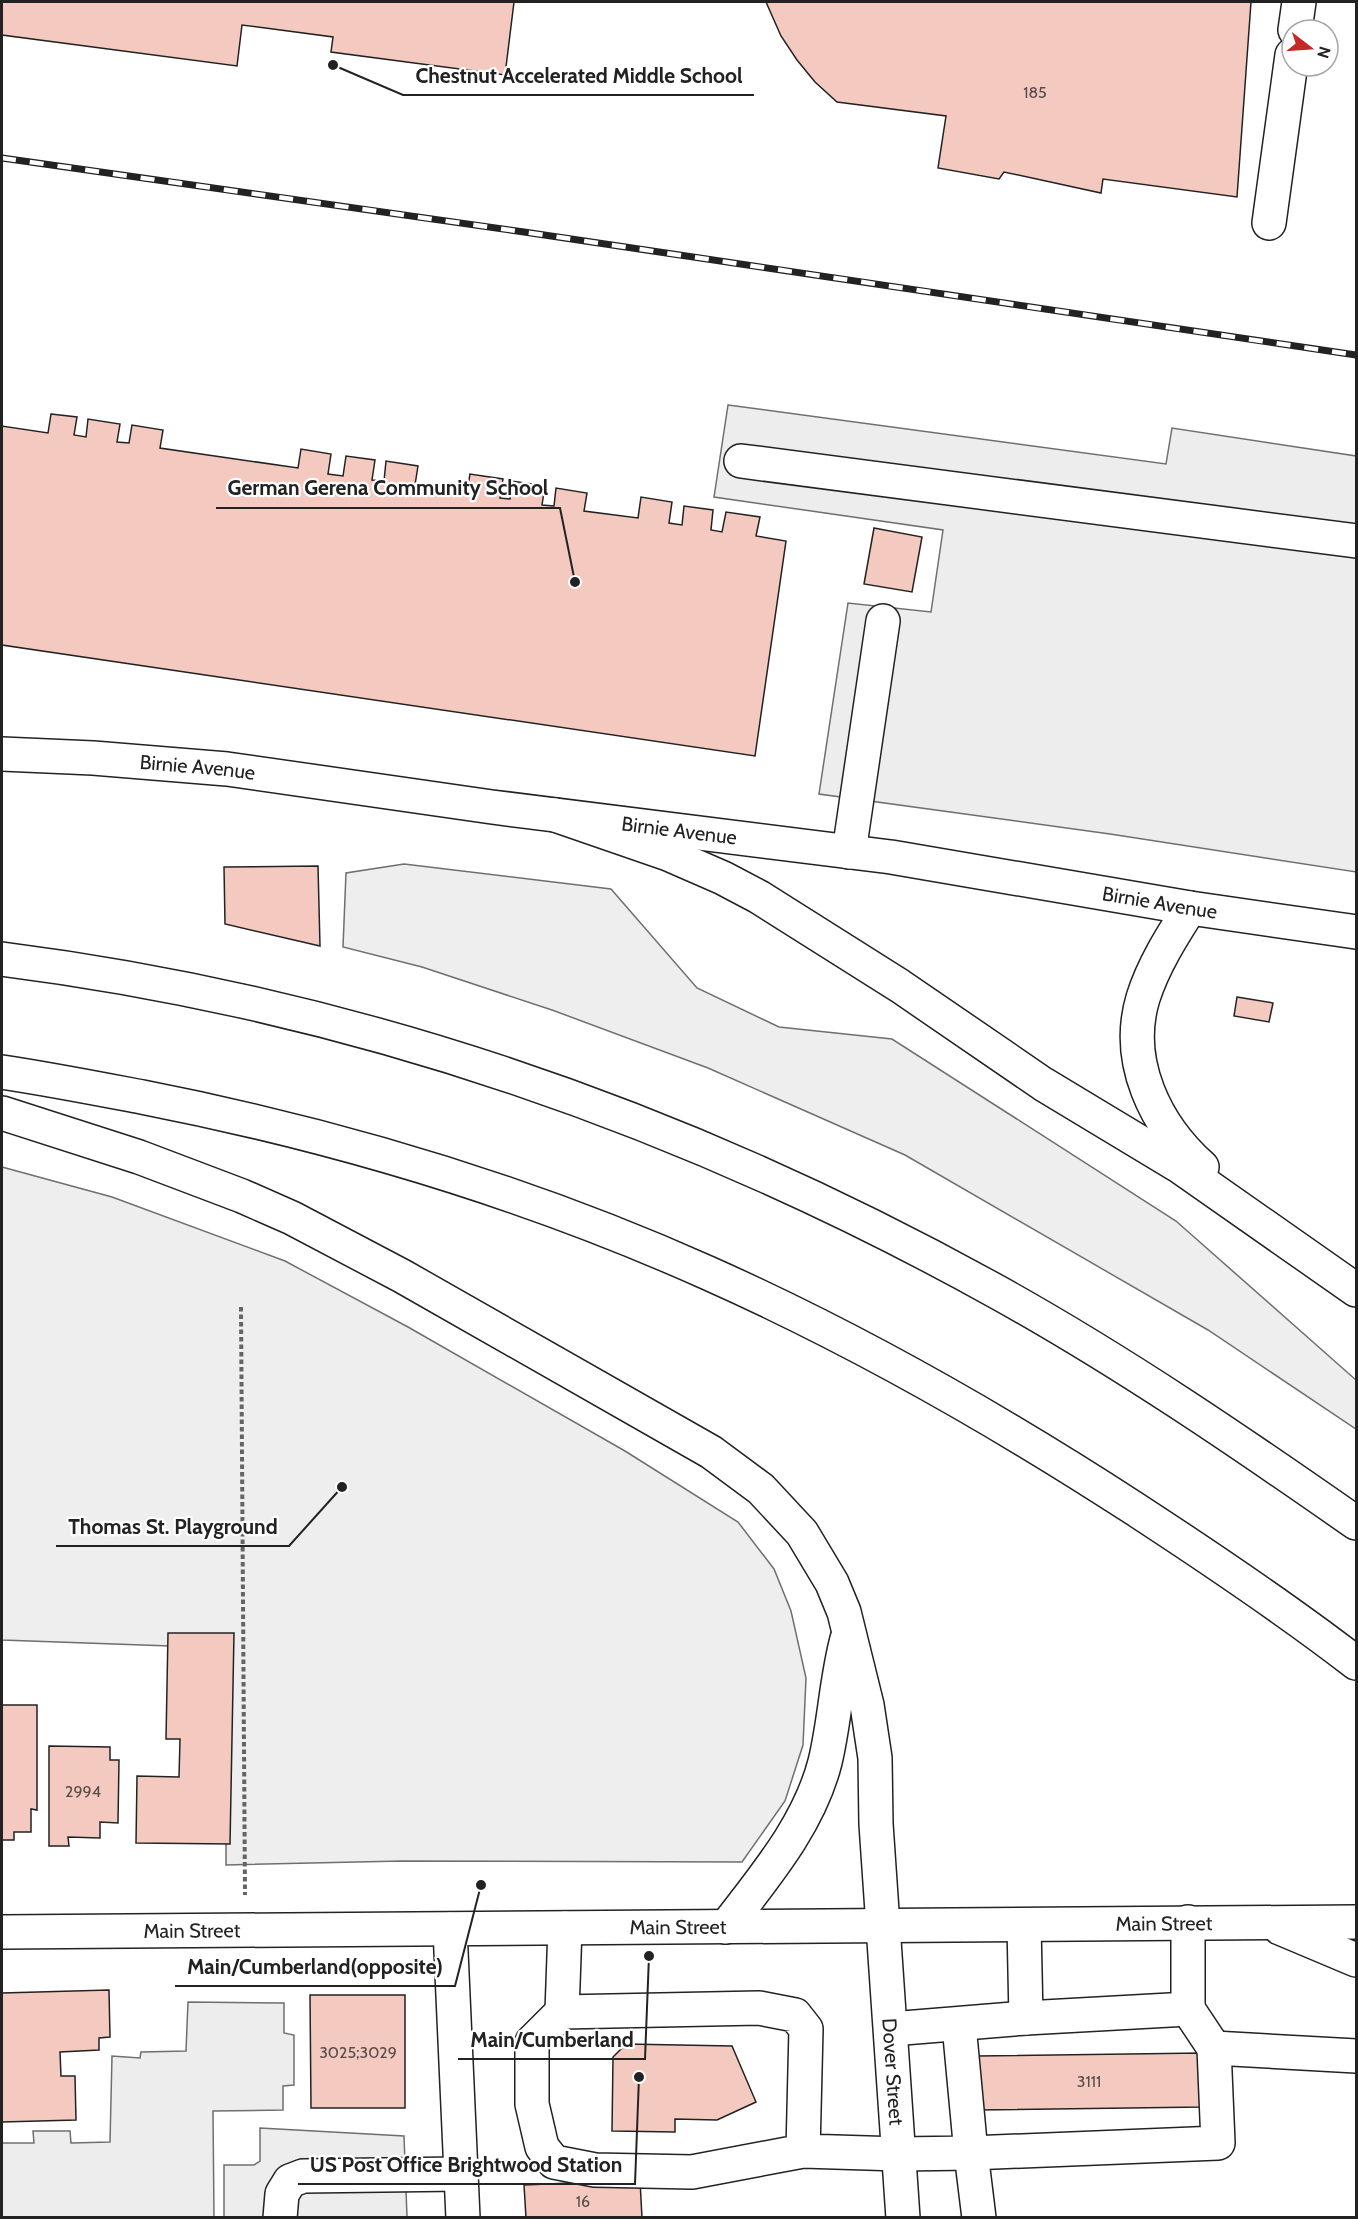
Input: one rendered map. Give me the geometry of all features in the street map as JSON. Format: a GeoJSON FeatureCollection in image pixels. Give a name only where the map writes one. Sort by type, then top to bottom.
{"type":"FeatureCollection","features":[{"type":"Feature","properties":{"kind":"main road"},"geometry":{"type":"LineString","coordinates":[[1297,18],[1299,2]]}},
{"type":"Feature","properties":{"kind":"main road"},"geometry":{"type":"LineString","coordinates":[[1269,223],[1289,78]]}},
{"type":"Feature","properties":{"kind":"main road"},"geometry":{"type":"LineString","coordinates":[[741,461],[1356,541]]}},
{"type":"Feature","properties":{"kind":"main road"},"geometry":{"type":"LineString","coordinates":[[849,852],[883,621]]}},
{"type":"Feature","properties":{"kind":"main road","name":"Birnie Avenue"},"geometry":{"type":"LineString","coordinates":[[2,754],[93,758],[227,769],[891,857],[1191,908],[1356,932]]}},
{"type":"Feature","properties":{"kind":"main road"},"geometry":{"type":"LineString","coordinates":[[555,814],[668,854],[723,878],[767,902],[900,986],[1043,1084],[1179,1166],[1356,1289]]}},
{"type":"Feature","properties":{"kind":"main road"},"geometry":{"type":"LineString","coordinates":[[1191,908],[1158,964],[1139,1014],[1139,1055],[1148,1093],[1163,1124],[1187,1154],[1356,1289]]}},
{"type":"Feature","properties":{"kind":"main road"},"geometry":{"type":"LineString","coordinates":[[2,959],[188,989],[343,1024],[473,1063],[595,1105],[742,1164],[870,1224],[1000,1294],[1147,1382],[1243,1444],[1356,1523]]}},
{"type":"Feature","properties":{"kind":"main road"},"geometry":{"type":"LineString","coordinates":[[2,1072],[190,1107],[343,1143],[446,1174],[583,1221],[708,1273],[836,1334],[980,1413],[1082,1474],[1200,1551],[1356,1663]]}},
{"type":"Feature","properties":{"kind":"main road","name":"Dover Street"},"geometry":{"type":"LineString","coordinates":[[2,1113],[139,1156],[292,1218],[402,1276],[711,1452],[761,1489],[802,1533],[832,1583],[844,1611],[867,1705],[875,1758],[876,1824],[903,2217]]}},
{"type":"Feature","properties":{"kind":"main road"},"geometry":{"type":"LineString","coordinates":[[726,1927],[780,1855],[808,1808],[819,1783],[830,1741],[841,1662],[849,1632]]}},
{"type":"Feature","properties":{"kind":"main road"},"geometry":{"type":"LineString","coordinates":[[565,1928],[562,2012],[532,2042],[532,2103],[542,2147],[554,2162],[595,2170],[692,2172],[803,2151],[899,2154],[971,2153],[1218,2143],[1214,2048],[1188,2009],[1188,1922]]}},
{"type":"Feature","properties":{"kind":"main road","name":"Main Street"},"geometry":{"type":"LineString","coordinates":[[2,1932],[1356,1922]]}},
{"type":"Feature","properties":{"kind":"main road"},"geometry":{"type":"LineString","coordinates":[[1267,1923],[1356,1960]]}},
{"type":"Feature","properties":{"kind":"main road"},"geometry":{"type":"LineString","coordinates":[[1024,1925],[1026,2018]]}},
{"type":"Feature","properties":{"kind":"main road"},"geometry":{"type":"LineString","coordinates":[[450,1929],[463,2217]]}},
{"type":"Feature","properties":{"kind":"main road"},"geometry":{"type":"LineString","coordinates":[[562,2012],[759,2008],[795,2015],[806,2029],[803,2151]]}},
{"type":"Feature","properties":{"kind":"main road"},"geometry":{"type":"LineString","coordinates":[[891,2029],[1026,2018],[1188,2009]]}},
{"type":"Feature","properties":{"kind":"main road"},"geometry":{"type":"LineString","coordinates":[[959,2025],[979,2217]]}},
{"type":"Feature","properties":{"kind":"main road"},"geometry":{"type":"LineString","coordinates":[[1214,2048],[1356,2056]]}},
{"type":"Feature","properties":{"kind":"main road"},"geometry":{"type":"LineString","coordinates":[[280,2217],[282,2194],[290,2181],[303,2176],[461,2174]]}},
{"type":"Feature","properties":{"kind":"path"},"geometry":{"type":"LineString","coordinates":[[241,1307],[245,1900]]}},
{"type":"Feature","properties":{"kind":"shaded area"},"geometry":{"type":"Polygon","coordinates":[[[728,405],[1166,464],[1172,428],[1356,456],[1356,872],[1110,834],[819,794],[848,603],[931,612],[943,530],[714,497],[728,405]]]}},
{"type":"Feature","properties":{"kind":"shaded area"},"geometry":{"type":"Polygon","coordinates":[[[404,864],[611,889],[697,988],[779,1027],[892,1039],[1176,1221],[1356,1380],[1356,1429],[1208,1330],[905,1155],[708,1068],[552,1010],[422,967],[343,947],[346,873],[404,864]]]}},
{"type":"Feature","properties":{"kind":"shaded area"},"geometry":{"type":"Polygon","coordinates":[[[2,1167],[112,1197],[285,1261],[408,1327],[625,1451],[738,1522],[774,1569],[791,1611],[806,1678],[803,1745],[785,1801],[742,1862],[402,1861],[226,1865],[226,1648],[2,1640],[2,1167]]]}},
{"type":"Feature","properties":{"kind":"shaded area"},"geometry":{"type":"Polygon","coordinates":[[[188,2002],[284,2003],[284,2033],[294,2035],[294,2085],[283,2086],[283,2110],[213,2111],[214,2217],[2,2217],[2,2143],[34,2143],[33,2131],[70,2131],[71,2143],[110,2142],[112,2056],[140,2058],[141,2052],[186,2051],[188,2002]]]}},
{"type":"Feature","properties":{"kind":"shaded area"},"geometry":{"type":"Polygon","coordinates":[[[260,2128],[404,2136],[407,2217],[224,2217],[224,2165],[254,2165],[260,2161],[260,2128]]]}},
{"type":"Feature","properties":{"kind":"building"},"geometry":{"type":"Polygon","coordinates":[[[2,2],[514,2],[505,75],[331,52],[333,37],[242,25],[237,66],[2,35],[2,2]]]}},
{"type":"Feature","properties":{"kind":"building"},"geometry":{"type":"Polygon","coordinates":[[[766,2],[1251,2],[1237,197],[1103,179],[1101,193],[1004,172],[999,179],[938,168],[946,116],[837,102],[815,82],[797,60],[781,36],[766,2]]]}},
{"type":"Feature","properties":{"kind":"building"},"geometry":{"type":"Polygon","coordinates":[[[51,414],[77,417],[74,435],[86,437],[88,419],[120,424],[117,442],[129,443],[132,425],[163,430],[160,448],[298,468],[301,449],[331,454],[328,474],[343,476],[346,456],[375,460],[372,480],[384,481],[386,461],[418,466],[415,485],[467,492],[470,474],[503,479],[500,498],[510,499],[512,481],[545,486],[542,505],[554,506],[556,488],[587,493],[584,511],[638,518],[641,497],[672,502],[669,523],[682,525],[684,506],[713,510],[711,530],[722,532],[726,512],[760,517],[756,536],[786,541],[755,756],[2,645],[2,426],[48,433],[51,414]]]}},
{"type":"Feature","properties":{"kind":"building"},"geometry":{"type":"Polygon","coordinates":[[[874,528],[922,537],[912,592],[864,584],[874,528]]]}},
{"type":"Feature","properties":{"kind":"building"},"geometry":{"type":"Polygon","coordinates":[[[318,866],[320,946],[225,924],[224,867],[318,866]]]}},
{"type":"Feature","properties":{"kind":"building"},"geometry":{"type":"Polygon","coordinates":[[[1237,997],[1273,1003],[1269,1022],[1234,1016],[1237,997]]]}},
{"type":"Feature","properties":{"kind":"building"},"geometry":{"type":"Polygon","coordinates":[[[168,1633],[234,1633],[230,1844],[136,1843],[137,1776],[179,1777],[180,1739],[166,1739],[168,1633]]]}},
{"type":"Feature","properties":{"kind":"building"},"geometry":{"type":"Polygon","coordinates":[[[2,1705],[37,1705],[37,1810],[31,1809],[31,1832],[14,1832],[14,1840],[2,1840],[2,1705]]]}},
{"type":"Feature","properties":{"kind":"building"},"geometry":{"type":"Polygon","coordinates":[[[49,1746],[110,1747],[110,1760],[119,1760],[118,1823],[100,1822],[100,1838],[68,1837],[69,1846],[49,1846],[49,1746]]]}},
{"type":"Feature","properties":{"kind":"building"},"geometry":{"type":"Polygon","coordinates":[[[109,1990],[110,2037],[99,2038],[99,2050],[60,2052],[61,2076],[75,2076],[76,2120],[2,2122],[2,1993],[109,1990]]]}},
{"type":"Feature","properties":{"kind":"building"},"geometry":{"type":"Polygon","coordinates":[[[310,1995],[405,1995],[405,2108],[311,2108],[310,1995]]]}},
{"type":"Feature","properties":{"kind":"building"},"geometry":{"type":"Polygon","coordinates":[[[626,2044],[732,2046],[756,2102],[717,2120],[675,2119],[675,2132],[612,2131],[613,2057],[626,2044]]]}},
{"type":"Feature","properties":{"kind":"building"},"geometry":{"type":"Polygon","coordinates":[[[1202,2053],[1203,2107],[976,2110],[976,2056],[1202,2053]]]}},
{"type":"Feature","properties":{"kind":"building"},"geometry":{"type":"Polygon","coordinates":[[[640,2180],[642,2218],[526,2218],[524,2185],[640,2180]]]}},
{"type":"Feature","properties":{"kind":"railway"},"geometry":{"type":"LineString","coordinates":[[2,158],[524,232],[1356,355]]}},
{"type":"Feature","properties":{"kind":"place","name":"Chestnut Accelerated Middle School"},"geometry":{"type":"Point","coordinates":[333,65]}},
{"type":"Feature","properties":{"kind":"place","name":"German Gerena Community School"},"geometry":{"type":"Point","coordinates":[575,582]}},
{"type":"Feature","properties":{"kind":"place","name":"Thomas St. Playground"},"geometry":{"type":"Point","coordinates":[342,1487]}},
{"type":"Feature","properties":{"kind":"place","name":"Main/Cumberland(opposite)"},"geometry":{"type":"Point","coordinates":[481,1885]}},
{"type":"Feature","properties":{"kind":"place","name":"Main/Cumberland"},"geometry":{"type":"Point","coordinates":[649,1956]}},
{"type":"Feature","properties":{"kind":"place","name":"US Post Office Brightwood Station"},"geometry":{"type":"Point","coordinates":[639,2077]}}]}
